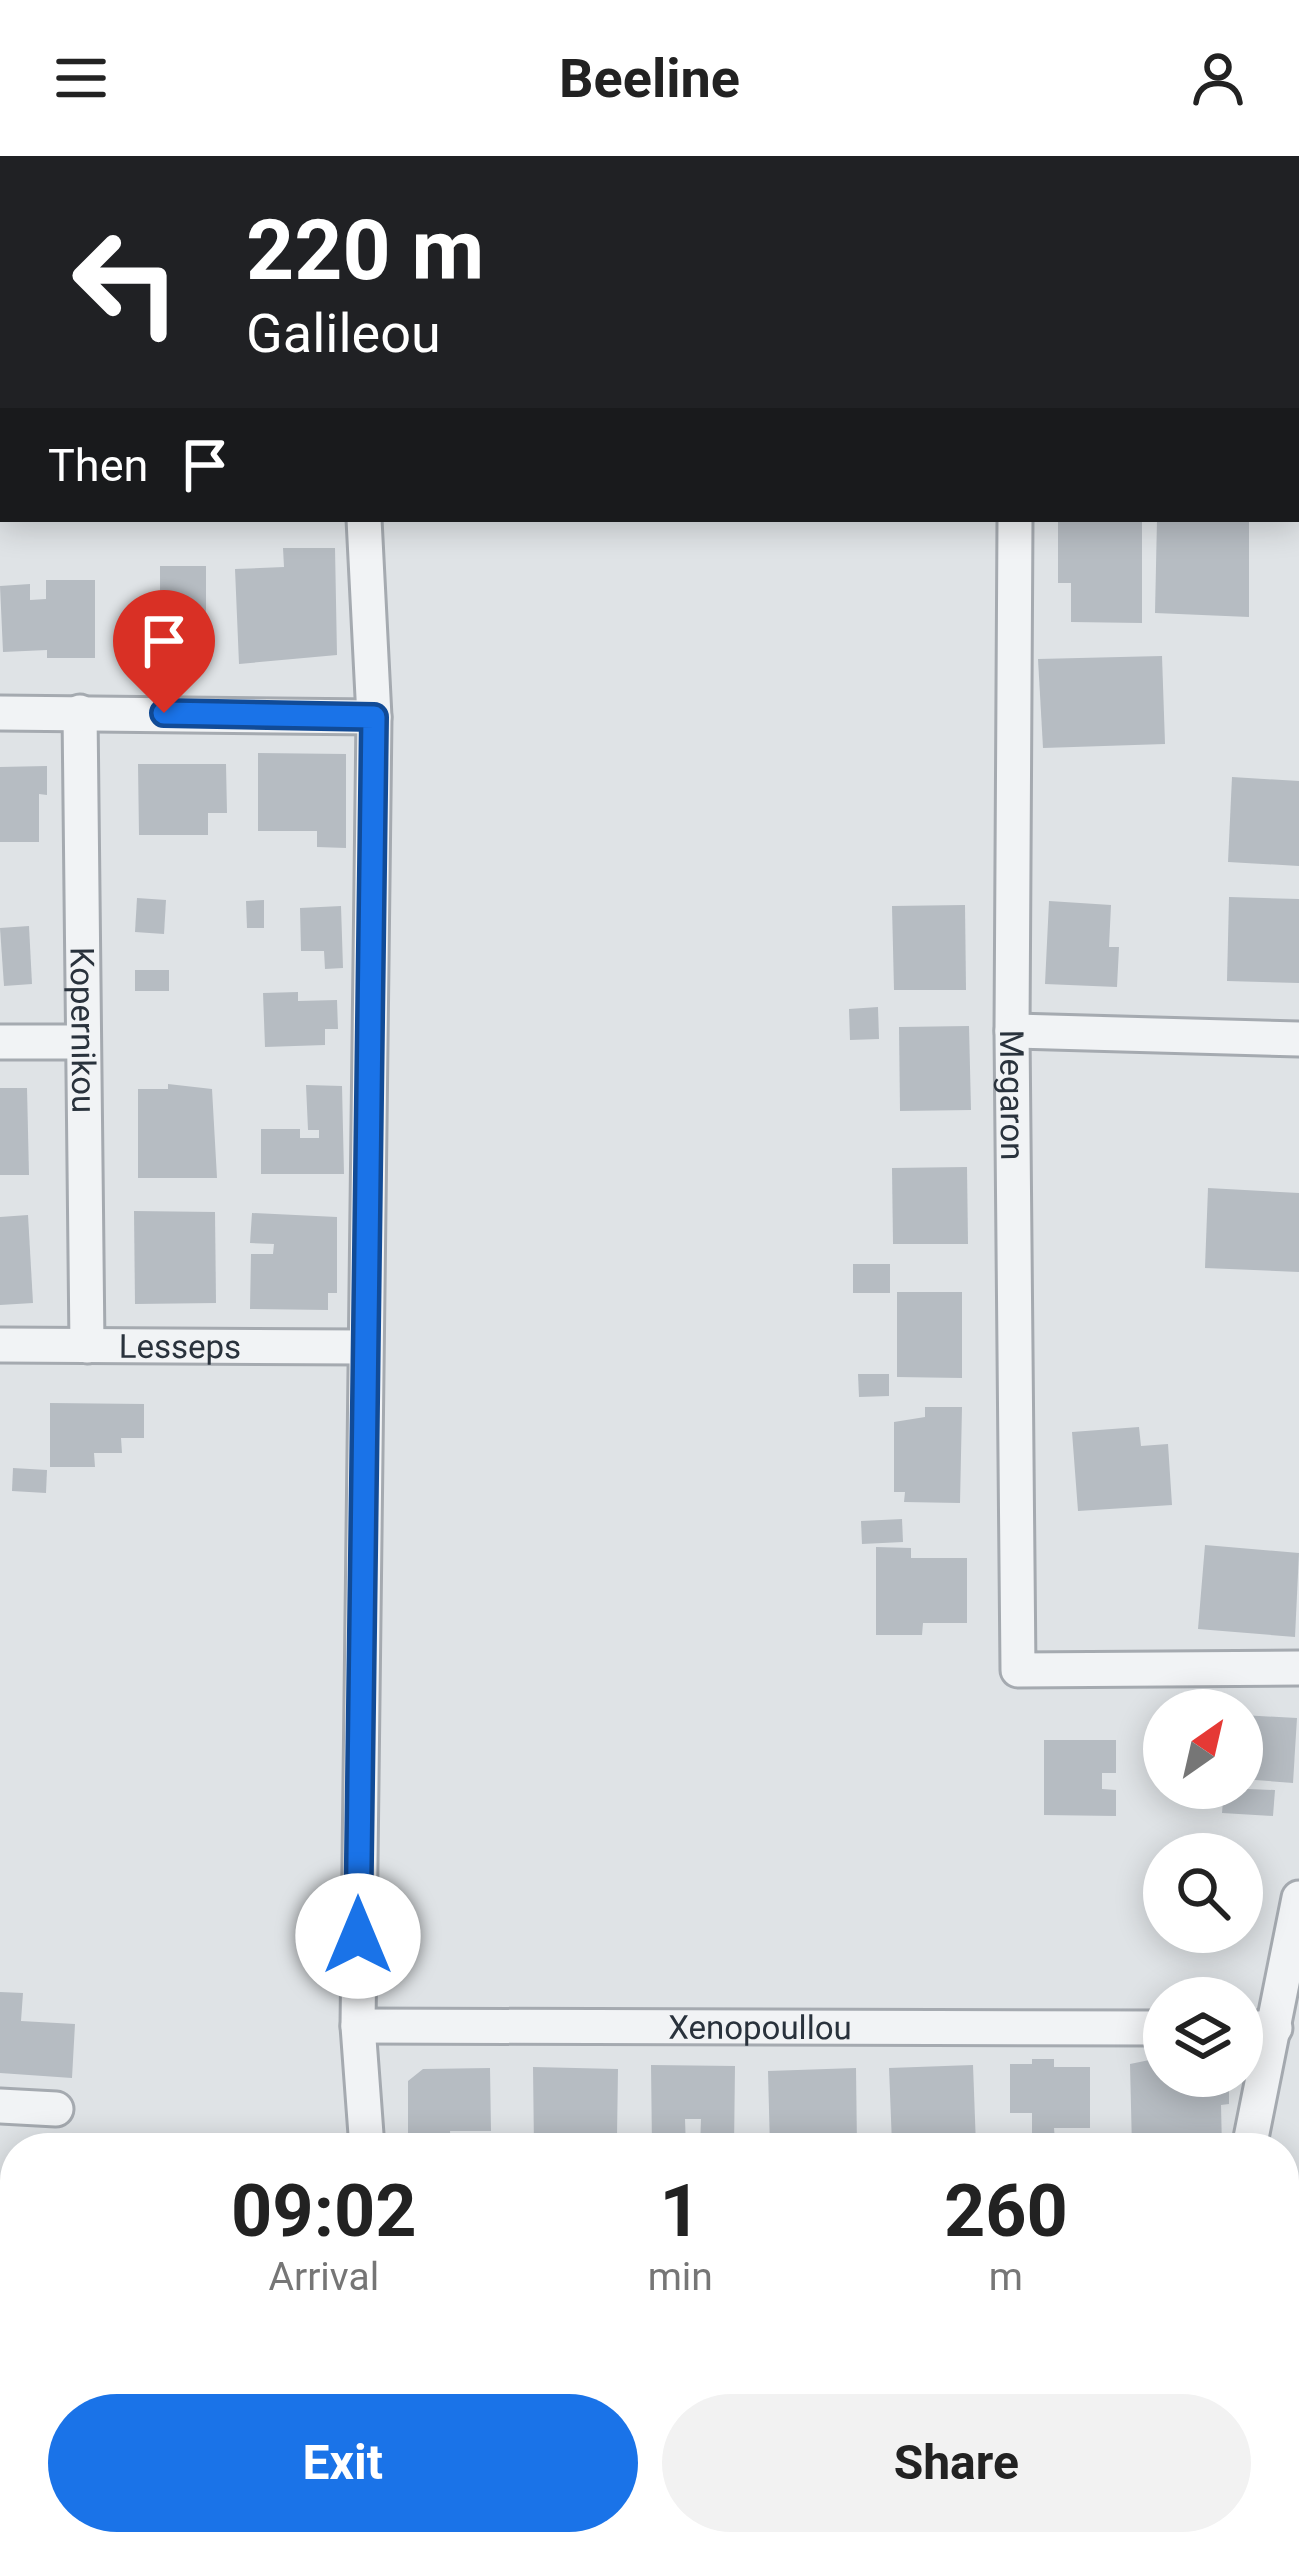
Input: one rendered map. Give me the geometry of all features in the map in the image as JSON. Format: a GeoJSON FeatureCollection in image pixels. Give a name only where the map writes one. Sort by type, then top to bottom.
{"type":"FeatureCollection","features":[{"type":"Feature","properties":{"kind":"street"},"geometry":{"type":"LineString","coordinates":[[364,522],[374,717],[362,1347],[358,2026],[366,2133]]}},
{"type":"Feature","properties":{"kind":"street","name":"Megaron"},"geometry":{"type":"LineString","coordinates":[[1015,522],[1012,1031],[1018,1670],[1299,1668]]}},
{"type":"Feature","properties":{"kind":"street","name":"Kopernikou"},"geometry":{"type":"LineString","coordinates":[[80,712],[87,1346]]}},
{"type":"Feature","properties":{"kind":"street"},"geometry":{"type":"LineString","coordinates":[[0,713],[374,717]]}},
{"type":"Feature","properties":{"kind":"street"},"geometry":{"type":"LineString","coordinates":[[1012,1031],[1299,1039]]}},
{"type":"Feature","properties":{"kind":"street"},"geometry":{"type":"LineString","coordinates":[[0,1042],[82,1042]]}},
{"type":"Feature","properties":{"kind":"street","name":"Lesseps"},"geometry":{"type":"LineString","coordinates":[[0,1345],[362,1347]]}},
{"type":"Feature","properties":{"kind":"street"},"geometry":{"type":"LineString","coordinates":[[1263,2015],[1299,1898]]}},
{"type":"Feature","properties":{"kind":"street","name":"Xenopoullou"},"geometry":{"type":"LineString","coordinates":[[358,2026],[1143,2028]]}},
{"type":"Feature","properties":{"kind":"street"},"geometry":{"type":"LineString","coordinates":[[1250,2133],[1253,2097]]}},
{"type":"Feature","properties":{"kind":"street"},"geometry":{"type":"LineString","coordinates":[[0,2106],[56,2109]]}},
{"type":"Feature","properties":{"kind":"building"},"geometry":{"type":"Polygon","coordinates":[[[1058,522],[1142,522],[1142,623],[1071,622],[1071,583],[1058,583],[1058,522]]]}},
{"type":"Feature","properties":{"kind":"building"},"geometry":{"type":"Polygon","coordinates":[[[1157,522],[1249,522],[1249,617],[1155,613],[1157,522]]]}},
{"type":"Feature","properties":{"kind":"building"},"geometry":{"type":"Polygon","coordinates":[[[283,548],[335,548],[337,655],[239,664],[235,569],[284,567],[283,548]]]}},
{"type":"Feature","properties":{"kind":"building"},"geometry":{"type":"Polygon","coordinates":[[[160,566],[206,566],[206,667],[160,667],[160,566]]]}},
{"type":"Feature","properties":{"kind":"building"},"geometry":{"type":"Polygon","coordinates":[[[46,580],[95,580],[95,658],[47,658],[47,650],[3,652],[0,586],[30,584],[30,600],[46,599],[46,580]]]}},
{"type":"Feature","properties":{"kind":"building"},"geometry":{"type":"Polygon","coordinates":[[[1162,656],[1165,744],[1043,748],[1038,659],[1162,656]]]}},
{"type":"Feature","properties":{"kind":"building"},"geometry":{"type":"Polygon","coordinates":[[[258,753],[346,754],[346,848],[317,847],[317,831],[258,831],[258,753]]]}},
{"type":"Feature","properties":{"kind":"building"},"geometry":{"type":"Polygon","coordinates":[[[138,764],[226,764],[227,813],[208,813],[208,835],[139,835],[138,764]]]}},
{"type":"Feature","properties":{"kind":"building"},"geometry":{"type":"Polygon","coordinates":[[[47,766],[47,795],[39,794],[39,842],[0,842],[0,767],[47,766]]]}},
{"type":"Feature","properties":{"kind":"building"},"geometry":{"type":"Polygon","coordinates":[[[1232,777],[1299,781],[1299,866],[1228,862],[1232,777]]]}},
{"type":"Feature","properties":{"kind":"building"},"geometry":{"type":"Polygon","coordinates":[[[1229,897],[1299,899],[1299,983],[1227,981],[1229,897]]]}},
{"type":"Feature","properties":{"kind":"building"},"geometry":{"type":"Polygon","coordinates":[[[137,898],[166,900],[164,934],[135,932],[137,898]]]}},
{"type":"Feature","properties":{"kind":"building"},"geometry":{"type":"Polygon","coordinates":[[[264,900],[264,928],[247,928],[246,901],[264,900]]]}},
{"type":"Feature","properties":{"kind":"building"},"geometry":{"type":"Polygon","coordinates":[[[1049,901],[1111,905],[1109,947],[1119,947],[1117,987],[1045,984],[1049,901]]]}},
{"type":"Feature","properties":{"kind":"building"},"geometry":{"type":"Polygon","coordinates":[[[965,905],[966,990],[894,990],[892,906],[965,905]]]}},
{"type":"Feature","properties":{"kind":"building"},"geometry":{"type":"Polygon","coordinates":[[[341,906],[343,968],[325,969],[324,951],[301,951],[300,908],[341,906]]]}},
{"type":"Feature","properties":{"kind":"building"},"geometry":{"type":"Polygon","coordinates":[[[29,926],[32,984],[4,986],[0,928],[29,926]]]}},
{"type":"Feature","properties":{"kind":"building"},"geometry":{"type":"Polygon","coordinates":[[[135,970],[169,970],[169,991],[135,991],[135,970]]]}},
{"type":"Feature","properties":{"kind":"building"},"geometry":{"type":"Polygon","coordinates":[[[298,992],[298,1001],[337,1000],[338,1029],[325,1029],[325,1045],[265,1047],[263,993],[298,992]]]}},
{"type":"Feature","properties":{"kind":"building"},"geometry":{"type":"Polygon","coordinates":[[[878,1007],[879,1039],[850,1040],[849,1009],[878,1007]]]}},
{"type":"Feature","properties":{"kind":"building"},"geometry":{"type":"Polygon","coordinates":[[[969,1026],[971,1110],[900,1111],[899,1027],[969,1026]]]}},
{"type":"Feature","properties":{"kind":"building"},"geometry":{"type":"Polygon","coordinates":[[[168,1084],[212,1089],[217,1178],[138,1178],[138,1089],[168,1089],[168,1084]]]}},
{"type":"Feature","properties":{"kind":"building"},"geometry":{"type":"Polygon","coordinates":[[[306,1085],[342,1086],[344,1174],[261,1174],[261,1129],[300,1129],[300,1138],[319,1138],[319,1130],[308,1130],[306,1085]]]}},
{"type":"Feature","properties":{"kind":"building"},"geometry":{"type":"Polygon","coordinates":[[[0,1088],[27,1088],[29,1175],[0,1175],[0,1088]]]}},
{"type":"Feature","properties":{"kind":"building"},"geometry":{"type":"Polygon","coordinates":[[[967,1167],[968,1244],[893,1244],[892,1168],[967,1167]]]}},
{"type":"Feature","properties":{"kind":"building"},"geometry":{"type":"Polygon","coordinates":[[[1208,1188],[1299,1193],[1299,1272],[1205,1268],[1208,1188]]]}},
{"type":"Feature","properties":{"kind":"building"},"geometry":{"type":"Polygon","coordinates":[[[134,1211],[215,1212],[216,1303],[135,1304],[134,1211]]]}},
{"type":"Feature","properties":{"kind":"building"},"geometry":{"type":"Polygon","coordinates":[[[252,1213],[337,1217],[337,1293],[328,1293],[328,1310],[250,1309],[251,1254],[273,1254],[274,1244],[250,1243],[252,1213]]]}},
{"type":"Feature","properties":{"kind":"building"},"geometry":{"type":"Polygon","coordinates":[[[28,1215],[33,1303],[0,1305],[0,1217],[28,1215]]]}},
{"type":"Feature","properties":{"kind":"building"},"geometry":{"type":"Polygon","coordinates":[[[853,1264],[890,1264],[890,1293],[853,1293],[853,1264]]]}},
{"type":"Feature","properties":{"kind":"building"},"geometry":{"type":"Polygon","coordinates":[[[897,1292],[962,1292],[962,1378],[897,1377],[897,1292]]]}},
{"type":"Feature","properties":{"kind":"building"},"geometry":{"type":"Polygon","coordinates":[[[858,1374],[889,1374],[889,1396],[859,1397],[858,1374]]]}},
{"type":"Feature","properties":{"kind":"building"},"geometry":{"type":"Polygon","coordinates":[[[50,1403],[144,1404],[144,1438],[121,1438],[122,1453],[94,1453],[95,1467],[50,1467],[50,1403]]]}},
{"type":"Feature","properties":{"kind":"building"},"geometry":{"type":"Polygon","coordinates":[[[925,1407],[962,1407],[960,1503],[904,1502],[905,1492],[894,1492],[894,1422],[925,1417],[925,1407]]]}},
{"type":"Feature","properties":{"kind":"building"},"geometry":{"type":"Polygon","coordinates":[[[1139,1427],[1141,1446],[1168,1444],[1172,1505],[1078,1511],[1072,1432],[1139,1427]]]}},
{"type":"Feature","properties":{"kind":"building"},"geometry":{"type":"Polygon","coordinates":[[[13,1468],[47,1470],[46,1493],[12,1491],[13,1468]]]}},
{"type":"Feature","properties":{"kind":"building"},"geometry":{"type":"Polygon","coordinates":[[[902,1519],[903,1542],[862,1544],[861,1521],[902,1519]]]}},
{"type":"Feature","properties":{"kind":"building"},"geometry":{"type":"Polygon","coordinates":[[[1205,1545],[1299,1553],[1295,1637],[1198,1629],[1205,1545]]]}},
{"type":"Feature","properties":{"kind":"building"},"geometry":{"type":"Polygon","coordinates":[[[876,1547],[911,1548],[911,1558],[967,1558],[967,1623],[923,1623],[922,1635],[876,1635],[876,1547]]]}},
{"type":"Feature","properties":{"kind":"building"},"geometry":{"type":"Polygon","coordinates":[[[1263,1716],[1297,1718],[1293,1783],[1263,1781],[1263,1716]]]}},
{"type":"Feature","properties":{"kind":"building"},"geometry":{"type":"Polygon","coordinates":[[[1044,1740],[1116,1740],[1116,1773],[1102,1773],[1102,1789],[1116,1790],[1116,1816],[1044,1815],[1044,1740]]]}},
{"type":"Feature","properties":{"kind":"building"},"geometry":{"type":"Polygon","coordinates":[[[1263,1790],[1275,1790],[1273,1816],[1222,1813],[1222,1809],[1263,1809],[1263,1790]]]}},
{"type":"Feature","properties":{"kind":"building"},"geometry":{"type":"Polygon","coordinates":[[[0,1992],[23,1993],[21,2021],[75,2024],[72,2078],[0,2073],[0,1992]]]}},
{"type":"Feature","properties":{"kind":"building"},"geometry":{"type":"Polygon","coordinates":[[[1032,2059],[1054,2059],[1054,2067],[1090,2067],[1090,2128],[1032,2133],[1032,2113],[1010,2113],[1010,2064],[1032,2064],[1032,2059]]]}},
{"type":"Feature","properties":{"kind":"building"},"geometry":{"type":"Polygon","coordinates":[[[1143,2061],[1143,2097],[1229,2097],[1229,2104],[1221,2105],[1222,2133],[1132,2133],[1130,2064],[1143,2061]]]}},
{"type":"Feature","properties":{"kind":"building"},"geometry":{"type":"Polygon","coordinates":[[[651,2065],[735,2066],[734,2133],[701,2133],[701,2119],[685,2119],[685,2133],[652,2133],[651,2065]]]}},
{"type":"Feature","properties":{"kind":"building"},"geometry":{"type":"Polygon","coordinates":[[[973,2065],[976,2133],[892,2133],[889,2068],[973,2065]]]}},
{"type":"Feature","properties":{"kind":"building"},"geometry":{"type":"Polygon","coordinates":[[[533,2067],[618,2069],[617,2133],[534,2133],[533,2067]]]}},
{"type":"Feature","properties":{"kind":"building"},"geometry":{"type":"Polygon","coordinates":[[[490,2068],[491,2131],[408,2133],[408,2081],[423,2069],[490,2068]]]}},
{"type":"Feature","properties":{"kind":"building"},"geometry":{"type":"Polygon","coordinates":[[[856,2068],[857,2133],[770,2133],[768,2071],[856,2068]]]}},
{"type":"Feature","properties":{"kind":"route"},"geometry":{"type":"LineString","coordinates":[[164,713],[374,717],[365,1122],[358,1936]]}}]}
